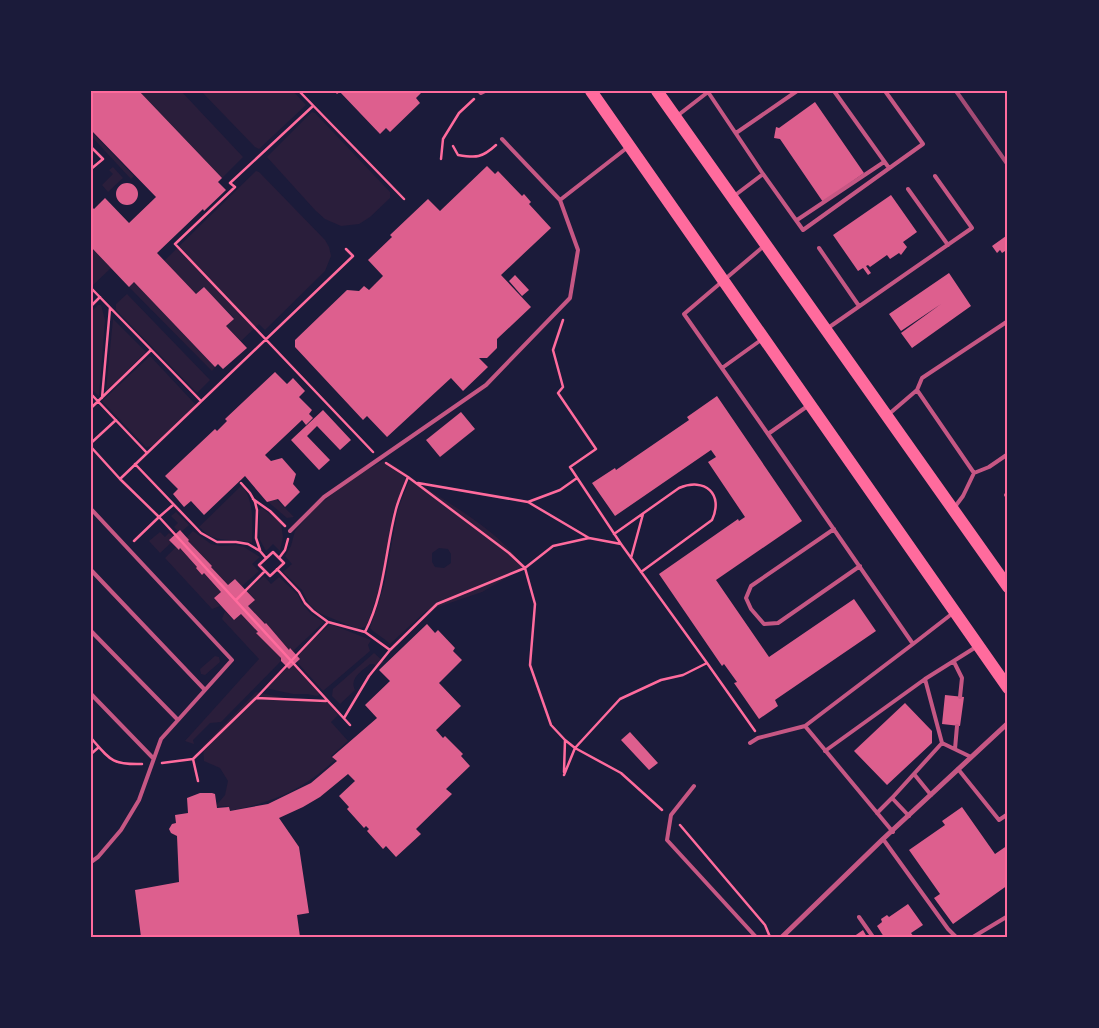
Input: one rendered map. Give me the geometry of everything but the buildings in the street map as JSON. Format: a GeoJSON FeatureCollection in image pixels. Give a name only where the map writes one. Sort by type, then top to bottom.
{"type":"FeatureCollection","features":[{"type":"Feature","properties":{"kind":"main road"},"geometry":{"type":"LineString","coordinates":[[591,91],[808,405],[1008,688]]}},
{"type":"Feature","properties":{"kind":"main road"},"geometry":{"type":"LineString","coordinates":[[657,91],[1008,587]]}},
{"type":"Feature","properties":{"kind":"street"},"geometry":{"type":"LineString","coordinates":[[782,937],[883,839],[1008,723]]}},
{"type":"Feature","properties":{"kind":"lane"},"geometry":{"type":"LineString","coordinates":[[736,133],[797,91]]}},
{"type":"Feature","properties":{"kind":"lane"},"geometry":{"type":"LineString","coordinates":[[834,91],[889,168]]}},
{"type":"Feature","properties":{"kind":"lane"},"geometry":{"type":"LineString","coordinates":[[676,118],[708,92],[763,174],[804,230],[923,144],[885,91]]}},
{"type":"Feature","properties":{"kind":"lane"},"geometry":{"type":"LineString","coordinates":[[290,531],[324,497],[486,385],[570,298],[578,250],[560,200],[502,139]]}},
{"type":"Feature","properties":{"kind":"lane"},"geometry":{"type":"LineString","coordinates":[[560,200],[630,146]]}},
{"type":"Feature","properties":{"kind":"lane"},"geometry":{"type":"LineString","coordinates":[[797,220],[884,162]]}},
{"type":"Feature","properties":{"kind":"lane"},"geometry":{"type":"LineString","coordinates":[[732,197],[763,174]]}},
{"type":"Feature","properties":{"kind":"lane"},"geometry":{"type":"LineString","coordinates":[[826,330],[972,228],[935,176]]}},
{"type":"Feature","properties":{"kind":"lane"},"geometry":{"type":"LineString","coordinates":[[908,189],[948,244]]}},
{"type":"Feature","properties":{"kind":"lane"},"geometry":{"type":"LineString","coordinates":[[766,245],[684,314],[913,644]]}},
{"type":"Feature","properties":{"kind":"lane"},"geometry":{"type":"LineString","coordinates":[[819,248],[859,306]]}},
{"type":"Feature","properties":{"kind":"lane"},"geometry":{"type":"LineString","coordinates":[[887,415],[917,390],[922,378],[1008,321]]}},
{"type":"Feature","properties":{"kind":"lane"},"geometry":{"type":"LineString","coordinates":[[722,368],[763,338]]}},
{"type":"Feature","properties":{"kind":"lane"},"geometry":{"type":"LineString","coordinates":[[917,390],[974,474]]}},
{"type":"Feature","properties":{"kind":"lane"},"geometry":{"type":"LineString","coordinates":[[768,434],[808,405]]}},
{"type":"Feature","properties":{"kind":"lane"},"geometry":{"type":"LineString","coordinates":[[953,510],[963,496],[974,474],[989,467],[1008,454]]}},
{"type":"Feature","properties":{"kind":"lane"},"geometry":{"type":"LineString","coordinates":[[1008,494],[1006,495],[1008,498]]}},
{"type":"Feature","properties":{"kind":"lane"},"geometry":{"type":"LineString","coordinates":[[91,509],[232,660],[161,739],[139,800],[121,830],[98,857],[91,862]]}},
{"type":"Feature","properties":{"kind":"lane"},"geometry":{"type":"LineString","coordinates":[[834,529],[751,586],[746,598],[751,609],[764,624],[778,623],[860,566]]}},
{"type":"Feature","properties":{"kind":"lane"},"geometry":{"type":"LineString","coordinates":[[91,570],[205,690]]}},
{"type":"Feature","properties":{"kind":"lane"},"geometry":{"type":"LineString","coordinates":[[750,743],[758,738],[805,726],[955,612]]}},
{"type":"Feature","properties":{"kind":"lane"},"geometry":{"type":"LineString","coordinates":[[91,631],[178,720]]}},
{"type":"Feature","properties":{"kind":"lane"},"geometry":{"type":"LineString","coordinates":[[826,750],[925,678],[978,646]]}},
{"type":"Feature","properties":{"kind":"lane"},"geometry":{"type":"LineString","coordinates":[[954,662],[962,678],[960,697]]}},
{"type":"Feature","properties":{"kind":"lane"},"geometry":{"type":"LineString","coordinates":[[925,678],[942,743]]}},
{"type":"Feature","properties":{"kind":"lane"},"geometry":{"type":"LineString","coordinates":[[91,694],[153,758]]}},
{"type":"Feature","properties":{"kind":"lane"},"geometry":{"type":"LineString","coordinates":[[805,726],[892,832]]}},
{"type":"Feature","properties":{"kind":"lane"},"geometry":{"type":"LineString","coordinates":[[955,749],[957,726]]}},
{"type":"Feature","properties":{"kind":"lane"},"geometry":{"type":"LineString","coordinates":[[942,743],[971,758]]}},
{"type":"Feature","properties":{"kind":"lane"},"geometry":{"type":"LineString","coordinates":[[877,812],[942,743]]}},
{"type":"Feature","properties":{"kind":"lane"},"geometry":{"type":"LineString","coordinates":[[958,769],[999,820],[1008,814]]}},
{"type":"Feature","properties":{"kind":"lane"},"geometry":{"type":"LineString","coordinates":[[914,774],[931,795]]}},
{"type":"Feature","properties":{"kind":"lane"},"geometry":{"type":"LineString","coordinates":[[694,786],[671,815],[667,840],[756,937]]}},
{"type":"Feature","properties":{"kind":"lane"},"geometry":{"type":"LineString","coordinates":[[892,798],[909,816]]}},
{"type":"Feature","properties":{"kind":"lane"},"geometry":{"type":"LineString","coordinates":[[883,839],[948,929],[956,937]]}},
{"type":"Feature","properties":{"kind":"lane"},"geometry":{"type":"LineString","coordinates":[[859,916],[873,937]]}},
{"type":"Feature","properties":{"kind":"lane"},"geometry":{"type":"LineString","coordinates":[[973,937],[1008,916]]}},
{"type":"Feature","properties":{"kind":"path"},"geometry":{"type":"LineString","coordinates":[[299,91],[404,198]]}},
{"type":"Feature","properties":{"kind":"path"},"geometry":{"type":"LineString","coordinates":[[441,159],[443,138],[458,113],[481,92]]}},
{"type":"Feature","properties":{"kind":"path"},"geometry":{"type":"LineString","coordinates":[[313,106],[230,182],[235,187],[175,244],[379,459],[408,476],[509,552],[525,568],[535,604],[530,665],[551,725],[565,740],[564,775],[575,748],[620,699],[661,680],[683,675],[707,663]]}},
{"type":"Feature","properties":{"kind":"path"},"geometry":{"type":"LineString","coordinates":[[453,146],[458,155],[470,157],[486,155],[502,139]]}},
{"type":"Feature","properties":{"kind":"path"},"geometry":{"type":"LineString","coordinates":[[91,147],[102,159],[91,169]]}},
{"type":"Feature","properties":{"kind":"path"},"geometry":{"type":"LineString","coordinates":[[120,479],[265,338],[353,256],[346,249]]}},
{"type":"Feature","properties":{"kind":"path"},"geometry":{"type":"LineString","coordinates":[[91,288],[201,401]]}},
{"type":"Feature","properties":{"kind":"path"},"geometry":{"type":"LineString","coordinates":[[91,306],[100,298]]}},
{"type":"Feature","properties":{"kind":"path"},"geometry":{"type":"LineString","coordinates":[[570,298],[553,350],[563,387],[558,393],[596,449],[570,467],[614,534],[707,663],[758,738]]}},
{"type":"Feature","properties":{"kind":"path"},"geometry":{"type":"LineString","coordinates":[[102,398],[110,308]]}},
{"type":"Feature","properties":{"kind":"path"},"geometry":{"type":"LineString","coordinates":[[91,408],[151,350]]}},
{"type":"Feature","properties":{"kind":"path"},"geometry":{"type":"LineString","coordinates":[[91,394],[147,453]]}},
{"type":"Feature","properties":{"kind":"path"},"geometry":{"type":"LineString","coordinates":[[91,443],[116,420]]}},
{"type":"Feature","properties":{"kind":"path"},"geometry":{"type":"LineString","coordinates":[[91,447],[159,517],[350,725]]}},
{"type":"Feature","properties":{"kind":"path"},"geometry":{"type":"LineString","coordinates":[[135,464],[192,525],[208,538],[217,542],[248,544],[266,558]]}},
{"type":"Feature","properties":{"kind":"path"},"geometry":{"type":"LineString","coordinates":[[365,632],[370,623],[382,586],[396,510],[408,476]]}},
{"type":"Feature","properties":{"kind":"path"},"geometry":{"type":"LineString","coordinates":[[528,502],[560,490],[577,478]]}},
{"type":"Feature","properties":{"kind":"path"},"geometry":{"type":"LineString","coordinates":[[241,483],[254,499],[270,511],[290,531],[285,550],[279,558]]}},
{"type":"Feature","properties":{"kind":"path"},"geometry":{"type":"LineString","coordinates":[[416,483],[528,502],[589,538],[621,544]]}},
{"type":"Feature","properties":{"kind":"path"},"geometry":{"type":"LineString","coordinates":[[614,534],[679,488],[687,485],[700,485],[707,488],[715,500],[715,514],[708,525],[641,572]]}},
{"type":"Feature","properties":{"kind":"path"},"geometry":{"type":"LineString","coordinates":[[254,499],[257,510],[256,538],[260,552]]}},
{"type":"Feature","properties":{"kind":"path"},"geometry":{"type":"LineString","coordinates":[[127,548],[173,505]]}},
{"type":"Feature","properties":{"kind":"path"},"geometry":{"type":"LineString","coordinates":[[631,558],[644,513]]}},
{"type":"Feature","properties":{"kind":"path"},"geometry":{"type":"LineString","coordinates":[[344,718],[369,676],[390,650],[437,604],[525,568],[553,546],[589,538]]}},
{"type":"Feature","properties":{"kind":"path"},"geometry":{"type":"LineString","coordinates":[[273,552],[279,558],[284,563],[270,576],[259,565],[273,552]]}},
{"type":"Feature","properties":{"kind":"path"},"geometry":{"type":"LineString","coordinates":[[277,569],[299,592],[305,603],[328,622],[365,632],[390,650]]}},
{"type":"Feature","properties":{"kind":"path"},"geometry":{"type":"LineString","coordinates":[[236,600],[265,571]]}},
{"type":"Feature","properties":{"kind":"path"},"geometry":{"type":"LineString","coordinates":[[91,738],[110,759],[125,765],[193,759],[256,698],[328,622]]}},
{"type":"Feature","properties":{"kind":"path"},"geometry":{"type":"LineString","coordinates":[[256,698],[328,701]]}},
{"type":"Feature","properties":{"kind":"path"},"geometry":{"type":"LineString","coordinates":[[91,754],[99,747]]}},
{"type":"Feature","properties":{"kind":"path"},"geometry":{"type":"LineString","coordinates":[[193,759],[198,781]]}},
{"type":"Feature","properties":{"kind":"shaded area"},"geometry":{"type":"Polygon","coordinates":[[[139,91],[181,91],[243,157],[222,178],[139,91]]]}},
{"type":"Feature","properties":{"kind":"shaded area"},"geometry":{"type":"Polygon","coordinates":[[[201,91],[293,91],[306,105],[259,149],[201,91]]]}},
{"type":"Feature","properties":{"kind":"shaded area"},"geometry":{"type":"Polygon","coordinates":[[[312,112],[390,192],[390,198],[370,217],[359,224],[341,226],[325,219],[267,157],[312,112]]]}},
{"type":"Feature","properties":{"kind":"shaded area"},"geometry":{"type":"Polygon","coordinates":[[[91,131],[134,176],[131,179],[91,136],[91,131]]]}},
{"type":"Feature","properties":{"kind":"shaded area"},"geometry":{"type":"Polygon","coordinates":[[[113,167],[123,178],[108,192],[102,185],[113,174],[109,170],[113,167]]]}},
{"type":"Feature","properties":{"kind":"shaded area"},"geometry":{"type":"Polygon","coordinates":[[[256,171],[325,240],[331,256],[325,271],[265,330],[259,324],[241,341],[226,326],[234,318],[204,287],[196,294],[164,261],[256,171]]]}},
{"type":"Feature","properties":{"kind":"shaded area"},"geometry":{"type":"Polygon","coordinates":[[[91,247],[111,268],[92,286],[91,285],[91,247]]]}},
{"type":"Feature","properties":{"kind":"shaded area"},"geometry":{"type":"Polygon","coordinates":[[[134,282],[215,367],[212,371],[129,287],[134,282]]]}},
{"type":"Feature","properties":{"kind":"shaded area"},"geometry":{"type":"Polygon","coordinates":[[[127,294],[210,380],[197,393],[116,310],[116,304],[127,294]]]}},
{"type":"Feature","properties":{"kind":"shaded area"},"geometry":{"type":"Polygon","coordinates":[[[98,305],[101,305],[105,320],[99,396],[91,389],[91,312],[98,305]]]}},
{"type":"Feature","properties":{"kind":"shaded area"},"geometry":{"type":"Polygon","coordinates":[[[113,319],[146,352],[106,391],[113,319]]]}},
{"type":"Feature","properties":{"kind":"shaded area"},"geometry":{"type":"Polygon","coordinates":[[[149,357],[195,404],[195,407],[154,446],[146,447],[102,401],[149,357]]]}},
{"type":"Feature","properties":{"kind":"shaded area"},"geometry":{"type":"Polygon","coordinates":[[[383,461],[390,463],[407,474],[393,513],[383,576],[367,626],[358,629],[319,613],[309,604],[302,590],[283,572],[292,564],[285,556],[291,546],[295,531],[315,508],[351,479],[383,461]]]}},
{"type":"Feature","properties":{"kind":"shaded area"},"geometry":{"type":"Polygon","coordinates":[[[414,480],[487,529],[512,552],[522,565],[520,570],[482,592],[426,611],[390,644],[370,628],[384,586],[398,509],[409,481],[414,480]],[[439,548],[432,553],[432,562],[435,567],[444,568],[451,563],[451,554],[448,549],[439,548]]]}},
{"type":"Feature","properties":{"kind":"shaded area"},"geometry":{"type":"Polygon","coordinates":[[[242,485],[251,506],[252,543],[208,535],[199,527],[242,485]]]}},
{"type":"Feature","properties":{"kind":"shaded area"},"geometry":{"type":"Polygon","coordinates":[[[276,499],[294,517],[287,518],[267,501],[276,499]]]}},
{"type":"Feature","properties":{"kind":"shaded area"},"geometry":{"type":"Polygon","coordinates":[[[262,508],[281,523],[283,537],[280,551],[273,544],[266,551],[260,540],[259,509],[262,508]]]}},
{"type":"Feature","properties":{"kind":"shaded area"},"geometry":{"type":"Polygon","coordinates":[[[176,512],[189,525],[181,532],[174,527],[178,523],[171,516],[176,512]]]}},
{"type":"Feature","properties":{"kind":"shaded area"},"geometry":{"type":"Polygon","coordinates":[[[193,531],[211,544],[244,547],[260,557],[252,564],[259,571],[242,586],[235,579],[228,585],[186,538],[193,531]]]}},
{"type":"Feature","properties":{"kind":"shaded area"},"geometry":{"type":"Polygon","coordinates":[[[160,532],[165,537],[169,533],[173,536],[169,540],[172,542],[160,553],[149,541],[160,532]]]}},
{"type":"Feature","properties":{"kind":"shaded area"},"geometry":{"type":"Polygon","coordinates":[[[176,547],[179,550],[180,548],[202,575],[204,573],[221,592],[214,598],[220,606],[212,609],[165,558],[176,547]]]}},
{"type":"Feature","properties":{"kind":"shaded area"},"geometry":{"type":"Polygon","coordinates":[[[264,576],[271,584],[279,577],[298,595],[311,614],[324,622],[293,651],[289,650],[266,623],[248,606],[255,600],[247,591],[264,576]]]}},
{"type":"Feature","properties":{"kind":"shaded area"},"geometry":{"type":"Polygon","coordinates":[[[225,611],[233,620],[241,614],[281,658],[281,661],[221,722],[210,723],[193,740],[194,744],[185,741],[259,659],[222,619],[225,611]]]}},
{"type":"Feature","properties":{"kind":"shaded area"},"geometry":{"type":"Polygon","coordinates":[[[330,624],[371,640],[368,645],[370,651],[323,691],[297,662],[300,659],[296,655],[330,624]]]}},
{"type":"Feature","properties":{"kind":"shaded area"},"geometry":{"type":"Polygon","coordinates":[[[374,653],[384,662],[378,668],[374,664],[370,664],[360,672],[355,678],[355,690],[340,704],[332,696],[333,689],[374,653]]]}},
{"type":"Feature","properties":{"kind":"shaded area"},"geometry":{"type":"Polygon","coordinates":[[[215,656],[219,657],[220,662],[205,675],[201,674],[200,669],[215,656]]]}},
{"type":"Feature","properties":{"kind":"shaded area"},"geometry":{"type":"Polygon","coordinates":[[[285,665],[289,669],[293,665],[319,695],[293,694],[265,688],[285,665]]]}},
{"type":"Feature","properties":{"kind":"shaded area"},"geometry":{"type":"Polygon","coordinates":[[[256,692],[294,700],[313,699],[329,703],[338,715],[331,722],[348,741],[331,756],[335,760],[323,771],[286,794],[260,804],[229,811],[227,806],[215,807],[225,795],[228,781],[220,768],[204,761],[203,746],[256,692]]]}},
{"type":"Feature","properties":{"kind":"railway"},"geometry":{"type":"LineString","coordinates":[[956,91],[1008,165]]}}]}
